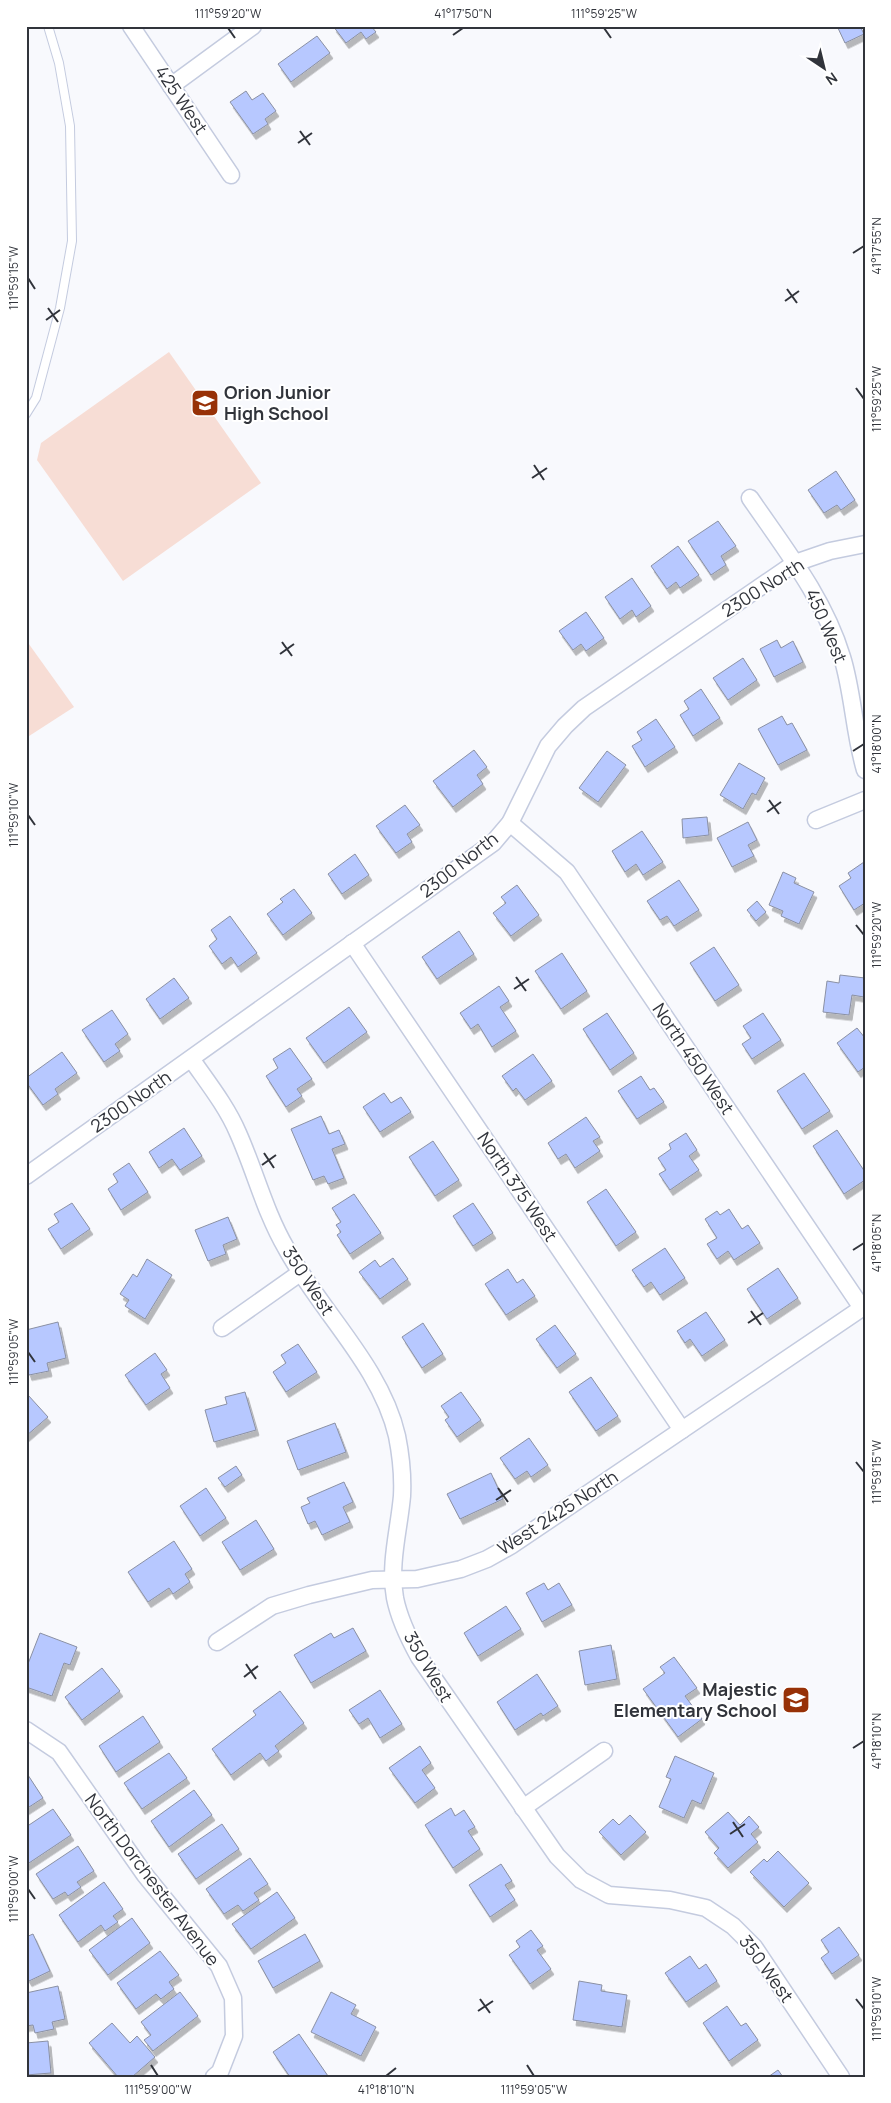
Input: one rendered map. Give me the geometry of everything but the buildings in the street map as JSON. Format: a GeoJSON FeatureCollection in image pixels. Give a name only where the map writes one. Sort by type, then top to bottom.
{"type":"FeatureCollection","features":[{"type":"Feature","properties":{"kind":"street","name":"425 West"},"geometry":{"type":"LineString","coordinates":[[131,26],[231,175]]}},
{"type":"Feature","properties":{"kind":"street"},"geometry":{"type":"LineString","coordinates":[[171,86],[253,26]]}},
{"type":"Feature","properties":{"kind":"street","name":"450 West"},"geometry":{"type":"LineString","coordinates":[[750,498],[811,588],[828,620],[843,658],[865,770]]}},
{"type":"Feature","properties":{"kind":"street","name":"2300 North"},"geometry":{"type":"LineString","coordinates":[[26,1176],[192,1060],[493,842],[510,823],[548,746],[584,708],[795,563],[830,550],[865,544]]}},
{"type":"Feature","properties":{"kind":"street"},"geometry":{"type":"LineString","coordinates":[[816,820],[865,800]]}},
{"type":"Feature","properties":{"kind":"street","name":"North 450 West"},"geometry":{"type":"LineString","coordinates":[[510,823],[567,872],[864,1307]]}},
{"type":"Feature","properties":{"kind":"street","name":"North 375 West"},"geometry":{"type":"LineString","coordinates":[[352,943],[682,1430]]}},
{"type":"Feature","properties":{"kind":"street","name":"350 West"},"geometry":{"type":"LineString","coordinates":[[192,1060],[215,1093],[238,1132],[271,1217],[300,1274],[370,1373],[390,1412],[402,1461],[402,1495],[394,1548],[395,1598],[408,1637],[419,1657],[556,1856],[581,1880],[609,1895],[670,1900],[706,1908],[733,1926],[754,1947],[841,2077]]}},
{"type":"Feature","properties":{"kind":"street"},"geometry":{"type":"LineString","coordinates":[[222,1328],[300,1274]]}},
{"type":"Feature","properties":{"kind":"street","name":"West 2425 North"},"geometry":{"type":"LineString","coordinates":[[217,1642],[272,1606],[308,1595],[372,1580],[417,1579],[461,1569],[488,1559],[512,1545],[864,1307]]}},
{"type":"Feature","properties":{"kind":"street","name":"North Dorchester Avenue"},"geometry":{"type":"LineString","coordinates":[[26,1730],[59,1752],[145,1875],[219,1966],[233,1998],[234,2036],[220,2072],[214,2077]]}},
{"type":"Feature","properties":{"kind":"street"},"geometry":{"type":"LineString","coordinates":[[523,1808],[604,1751]]}},
{"type":"Feature","properties":{"kind":"lane"},"geometry":{"type":"LineString","coordinates":[[26,414],[36,398],[58,317],[72,241],[70,126],[59,63],[48,26]]}},
{"type":"Feature","properties":{"kind":"shaded area"},"geometry":{"type":"Polygon","coordinates":[[[169,352],[261,483],[123,581],[37,460],[41,443],[169,352]]]}},
{"type":"Feature","properties":{"kind":"shaded area"},"geometry":{"type":"Polygon","coordinates":[[[26,640],[74,707],[26,738],[26,640]]]}},
{"type":"Feature","properties":{"kind":"place","name":"Orion Junior High School"},"geometry":{"type":"Point","coordinates":[205,403]}},
{"type":"Feature","properties":{"kind":"place","name":"Majestic Elementary School"},"geometry":{"type":"Point","coordinates":[796,1700]}}]}
